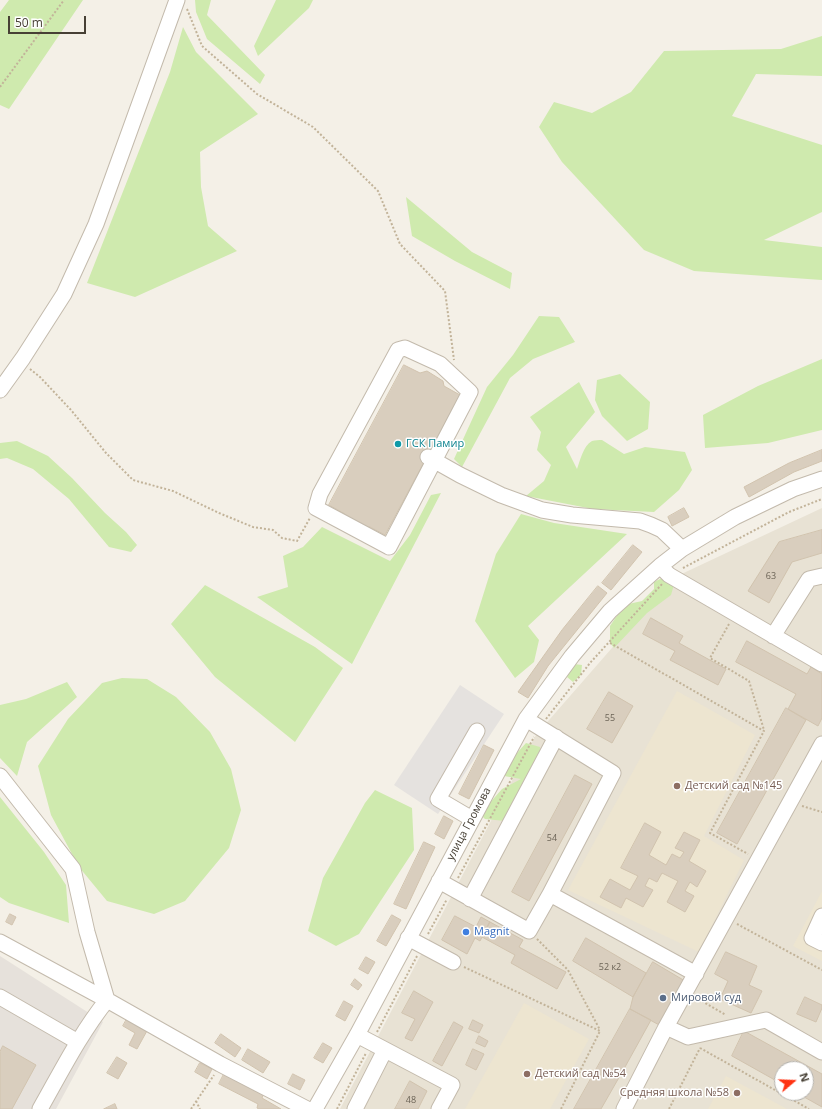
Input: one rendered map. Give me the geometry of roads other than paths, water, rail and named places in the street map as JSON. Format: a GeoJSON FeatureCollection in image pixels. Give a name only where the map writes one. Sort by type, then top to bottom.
{"type":"FeatureCollection","features":[{"type":"Feature","properties":{"kind":"street"},"geometry":{"type":"LineString","coordinates":[[0,390],[23,358],[64,294],[96,224],[182,3]]}},
{"type":"Feature","properties":{"kind":"street"},"geometry":{"type":"LineString","coordinates":[[405,348],[440,364],[470,392],[431,458],[389,546],[316,508],[320,494],[398,350],[405,348]]}},
{"type":"Feature","properties":{"kind":"street"},"geometry":{"type":"LineString","coordinates":[[431,458],[464,477],[501,495],[542,510],[572,515],[640,521],[662,530],[682,549]]}},
{"type":"Feature","properties":{"kind":"street","name":"улица Громова"},"geometry":{"type":"LineString","coordinates":[[315,1109],[357,1035],[526,719],[572,656],[610,611],[660,566],[682,549],[735,517],[792,489],[822,479]]}},
{"type":"Feature","properties":{"kind":"street"},"geometry":{"type":"LineString","coordinates":[[660,566],[670,575],[822,664]]}},
{"type":"Feature","properties":{"kind":"street"},"geometry":{"type":"LineString","coordinates":[[773,636],[809,580],[822,576]]}},
{"type":"Feature","properties":{"kind":"street"},"geometry":{"type":"LineString","coordinates":[[438,881],[529,931],[550,894],[613,773],[526,719]]}},
{"type":"Feature","properties":{"kind":"street"},"geometry":{"type":"LineString","coordinates":[[472,819],[438,799],[476,731]]}},
{"type":"Feature","properties":{"kind":"street"},"geometry":{"type":"LineString","coordinates":[[470,899],[556,737]]}},
{"type":"Feature","properties":{"kind":"street"},"geometry":{"type":"LineString","coordinates":[[624,1109],[666,1027],[822,744]]}},
{"type":"Feature","properties":{"kind":"street"},"geometry":{"type":"LineString","coordinates":[[0,776],[73,869],[87,932],[107,1000]]}},
{"type":"Feature","properties":{"kind":"street"},"geometry":{"type":"LineString","coordinates":[[550,894],[696,974]]}},
{"type":"Feature","properties":{"kind":"street"},"geometry":{"type":"LineString","coordinates":[[822,916],[812,938],[822,943]]}},
{"type":"Feature","properties":{"kind":"street"},"geometry":{"type":"LineString","coordinates":[[408,938],[453,962]]}},
{"type":"Feature","properties":{"kind":"street"},"geometry":{"type":"LineString","coordinates":[[0,942],[220,1064],[307,1109]]}},
{"type":"Feature","properties":{"kind":"street"},"geometry":{"type":"LineString","coordinates":[[0,997],[78,1042]]}},
{"type":"Feature","properties":{"kind":"street"},"geometry":{"type":"LineString","coordinates":[[40,1109],[78,1042],[107,1000]]}},
{"type":"Feature","properties":{"kind":"street"},"geometry":{"type":"LineString","coordinates":[[666,1027],[688,1037],[766,1020],[822,1052]]}},
{"type":"Feature","properties":{"kind":"street"},"geometry":{"type":"LineString","coordinates":[[357,1035],[452,1085],[439,1109]]}},
{"type":"Feature","properties":{"kind":"street"},"geometry":{"type":"LineString","coordinates":[[356,1109],[385,1050]]}},
{"type":"Feature","properties":{"kind":"place","name":"ГСК Памир"},"geometry":{"type":"Point","coordinates":[398,444]}},
{"type":"Feature","properties":{"kind":"place","name":"Детский сад №145"},"geometry":{"type":"Point","coordinates":[677,786]}},
{"type":"Feature","properties":{"kind":"place","name":"Magnit"},"geometry":{"type":"Point","coordinates":[466,932]}},
{"type":"Feature","properties":{"kind":"place","name":"Мировой суд"},"geometry":{"type":"Point","coordinates":[663,998]}},
{"type":"Feature","properties":{"kind":"place","name":"Детский сад №54"},"geometry":{"type":"Point","coordinates":[527,1074]}},
{"type":"Feature","properties":{"kind":"place","name":"Средняя школа №58"},"geometry":{"type":"Point","coordinates":[737,1093]}}]}
